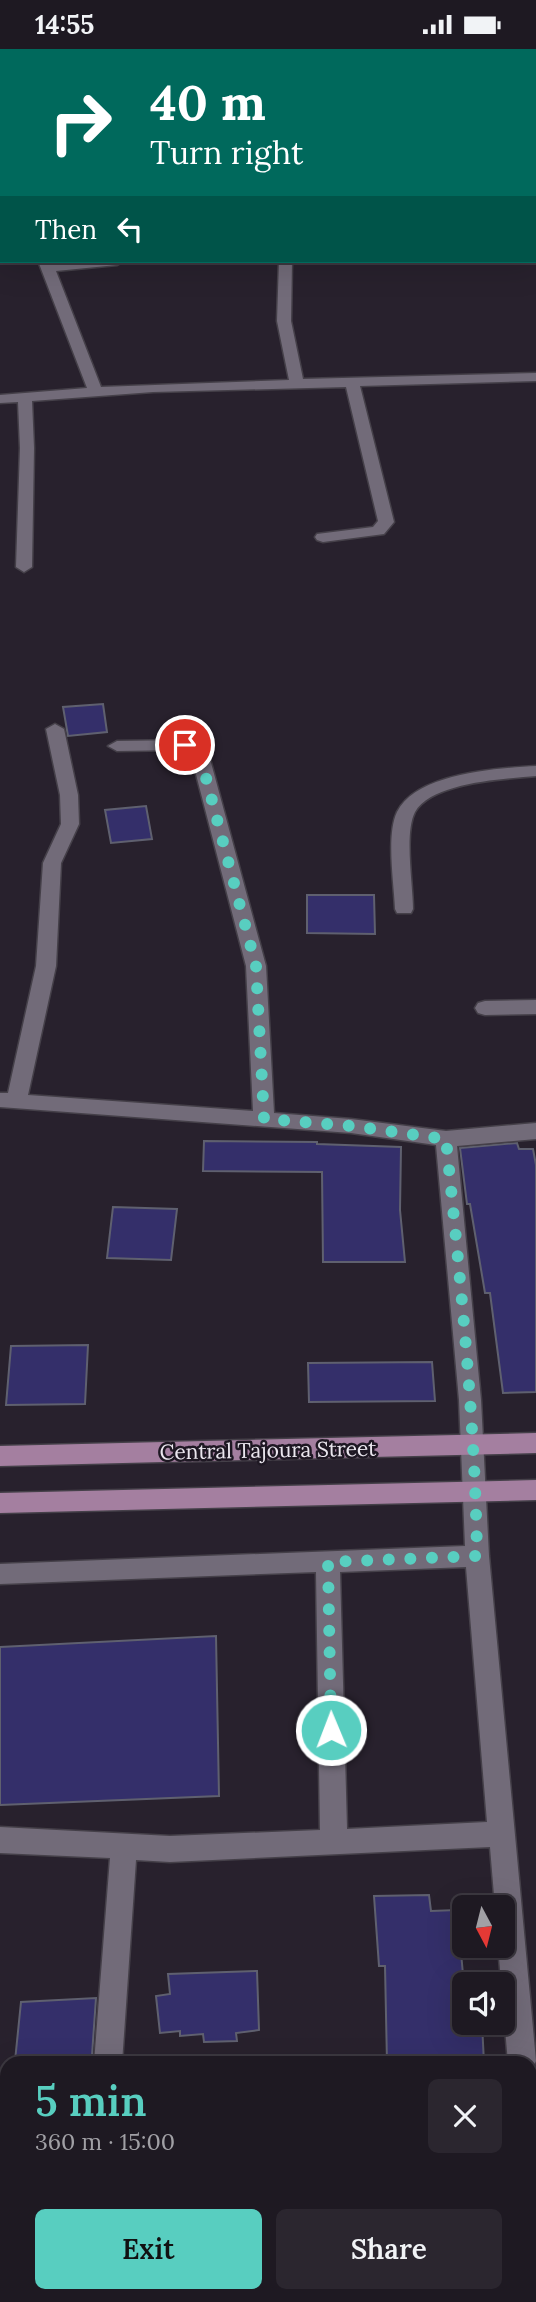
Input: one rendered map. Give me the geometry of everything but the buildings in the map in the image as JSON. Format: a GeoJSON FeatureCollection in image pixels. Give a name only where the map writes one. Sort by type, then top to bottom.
{"type":"FeatureCollection","features":[{"type":"Feature","properties":{"kind":"main road","name":"Central Tajoura Street"},"geometry":{"type":"LineString","coordinates":[[0,1456],[536,1443]]}},
{"type":"Feature","properties":{"kind":"main road"},"geometry":{"type":"LineString","coordinates":[[0,1503],[536,1490]]}},
{"type":"Feature","properties":{"kind":"street"},"geometry":{"type":"LineString","coordinates":[[70,263],[46,264],[95,391]]}},
{"type":"Feature","properties":{"kind":"street"},"geometry":{"type":"LineString","coordinates":[[285,263],[284,321],[297,384]]}},
{"type":"Feature","properties":{"kind":"street"},"geometry":{"type":"LineString","coordinates":[[0,400],[95,391],[536,377]]}},
{"type":"Feature","properties":{"kind":"street"},"geometry":{"type":"LineString","coordinates":[[323,537],[378,531],[386,523],[352,382]]}},
{"type":"Feature","properties":{"kind":"street"},"geometry":{"type":"LineString","coordinates":[[23,567],[27,448],[25,397]]}},
{"type":"Feature","properties":{"kind":"street"},"geometry":{"type":"LineString","coordinates":[[55,729],[68,796],[70,824],[52,863],[46,966],[8,1100],[351,1126],[446,1139],[536,1131]]}},
{"type":"Feature","properties":{"kind":"street"},"geometry":{"type":"LineString","coordinates":[[117,746],[185,745],[197,750],[201,759],[256,966],[264,1119]]}},
{"type":"Feature","properties":{"kind":"street"},"geometry":{"type":"LineString","coordinates":[[404,909],[403,821],[413,801],[444,786],[497,775],[536,771]]}},
{"type":"Feature","properties":{"kind":"street"},"geometry":{"type":"LineString","coordinates":[[485,1008],[536,1007]]}},
{"type":"Feature","properties":{"kind":"street"},"geometry":{"type":"LineString","coordinates":[[446,1139],[461,1286],[476,1492],[477,1556],[503,1835],[526,1978],[522,2056]]}},
{"type":"Feature","properties":{"kind":"street"},"geometry":{"type":"LineString","coordinates":[[0,1574],[477,1556]]}},
{"type":"Feature","properties":{"kind":"street"},"geometry":{"type":"LineString","coordinates":[[328,1562],[334,1842]]}},
{"type":"Feature","properties":{"kind":"street"},"geometry":{"type":"LineString","coordinates":[[0,1840],[170,1849],[503,1835]]}},
{"type":"Feature","properties":{"kind":"street"},"geometry":{"type":"LineString","coordinates":[[109,2056],[124,1848]]}},
{"type":"Feature","properties":{"kind":"route"},"geometry":{"type":"LineString","coordinates":[[185,745],[197,750],[204,768],[252,947],[256,966],[264,1119],[351,1126],[446,1139],[461,1286],[476,1492],[477,1556],[328,1562],[331,1730]]}}]}
